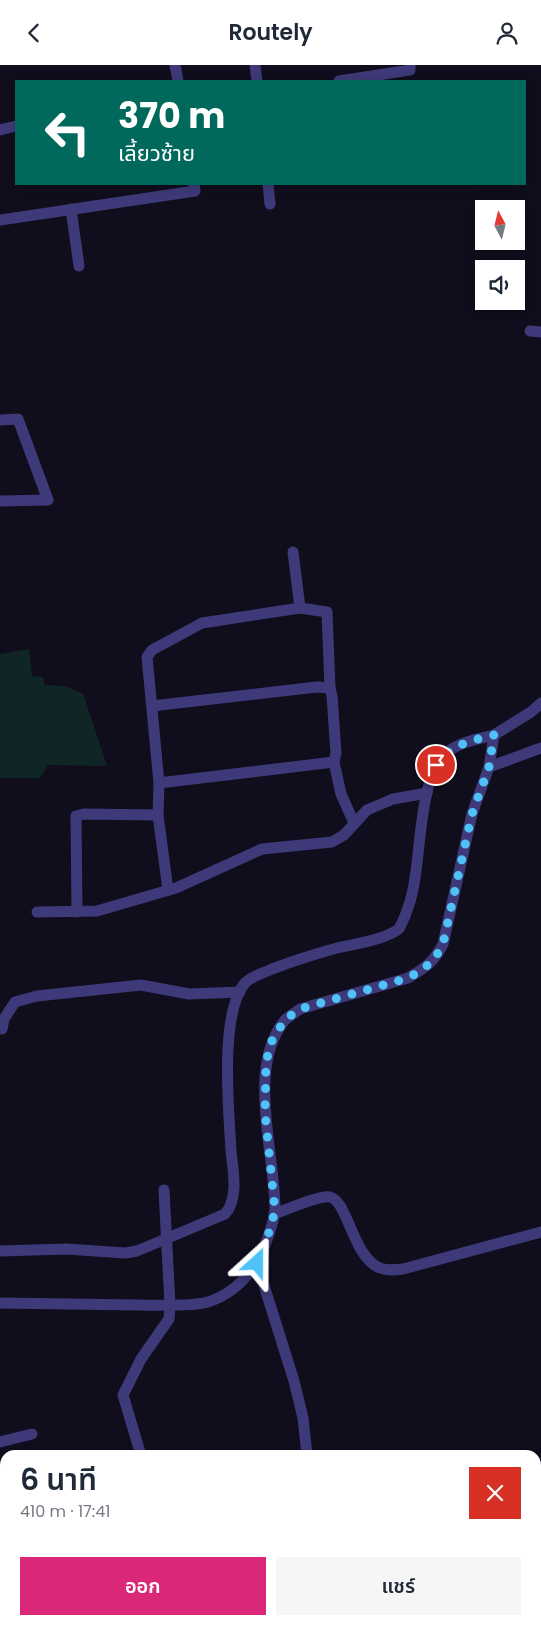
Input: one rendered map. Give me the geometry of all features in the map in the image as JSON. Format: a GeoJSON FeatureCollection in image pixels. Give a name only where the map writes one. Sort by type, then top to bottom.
{"type":"FeatureCollection","features":[{"type":"Feature","properties":{"kind":"street"},"geometry":{"type":"LineString","coordinates":[[175,65],[178,80]]}},
{"type":"Feature","properties":{"kind":"street"},"geometry":{"type":"LineString","coordinates":[[254,65],[257,80]]}},
{"type":"Feature","properties":{"kind":"street"},"geometry":{"type":"LineString","coordinates":[[347,80],[410,72]]}},
{"type":"Feature","properties":{"kind":"street"},"geometry":{"type":"LineString","coordinates":[[0,130],[15,127]]}},
{"type":"Feature","properties":{"kind":"street"},"geometry":{"type":"LineString","coordinates":[[0,220],[195,191],[194,185]]}},
{"type":"Feature","properties":{"kind":"street"},"geometry":{"type":"LineString","coordinates":[[268,185],[270,204]]}},
{"type":"Feature","properties":{"kind":"street"},"geometry":{"type":"LineString","coordinates":[[70,209],[79,267]]}},
{"type":"Feature","properties":{"kind":"street"},"geometry":{"type":"LineString","coordinates":[[0,420],[18,419],[48,500],[0,501]]}},
{"type":"Feature","properties":{"kind":"street"},"geometry":{"type":"LineString","coordinates":[[293,553],[300,608]]}},
{"type":"Feature","properties":{"kind":"street"},"geometry":{"type":"LineString","coordinates":[[168,890],[158,815],[159,783],[147,657],[152,650],[202,623],[300,608],[327,612],[330,688],[336,753],[334,762],[341,794],[354,823]]}},
{"type":"Feature","properties":{"kind":"street"},"geometry":{"type":"LineString","coordinates":[[152,706],[317,687],[330,688]]}},
{"type":"Feature","properties":{"kind":"street"},"geometry":{"type":"LineString","coordinates":[[0,1251],[66,1249],[125,1253],[137,1251],[225,1213],[230,1208],[234,1190],[228,1097],[229,1027],[233,1006],[240,991],[255,976],[293,961],[383,937],[399,929],[408,907],[416,873],[426,793],[436,765],[443,755],[458,745],[494,735],[531,712],[541,703]]}},
{"type":"Feature","properties":{"kind":"street"},"geometry":{"type":"LineString","coordinates":[[0,1303],[170,1305],[207,1303],[229,1293],[257,1263],[265,1246],[275,1211],[265,1113],[266,1065],[269,1048],[274,1036],[286,1019],[300,1009],[408,978],[423,970],[436,958],[443,944],[472,814],[489,767],[494,735]]}},
{"type":"Feature","properties":{"kind":"street"},"geometry":{"type":"LineString","coordinates":[[489,767],[541,749]]}},
{"type":"Feature","properties":{"kind":"street"},"geometry":{"type":"LineString","coordinates":[[159,783],[334,762]]}},
{"type":"Feature","properties":{"kind":"street"},"geometry":{"type":"LineString","coordinates":[[38,912],[97,911],[168,890],[262,849],[332,842],[344,835],[367,810],[383,802],[426,793]]}},
{"type":"Feature","properties":{"kind":"street"},"geometry":{"type":"LineString","coordinates":[[77,911],[76,816],[84,814],[158,815]]}},
{"type":"Feature","properties":{"kind":"street"},"geometry":{"type":"LineString","coordinates":[[2,1029],[4,1019],[15,1002],[37,996],[140,985],[188,994],[240,991]]}},
{"type":"Feature","properties":{"kind":"street"},"geometry":{"type":"LineString","coordinates":[[140,1450],[123,1395],[141,1359],[169,1319],[170,1305],[164,1189]]}},
{"type":"Feature","properties":{"kind":"street"},"geometry":{"type":"LineString","coordinates":[[274,1214],[320,1198],[328,1196],[333,1198],[344,1213],[364,1256],[378,1268],[389,1271],[541,1232]]}},
{"type":"Feature","properties":{"kind":"street"},"geometry":{"type":"LineString","coordinates":[[257,1263],[294,1381],[303,1418],[306,1450]]}},
{"type":"Feature","properties":{"kind":"street"},"geometry":{"type":"LineString","coordinates":[[0,1442],[32,1434]]}},
{"type":"Feature","properties":{"kind":"green space"},"geometry":{"type":"Polygon","coordinates":[[[29,649],[32,676],[43,677],[45,685],[65,686],[83,694],[107,766],[48,765],[40,778],[0,778],[0,654],[29,649]]]}},
{"type":"Feature","properties":{"kind":"route"},"geometry":{"type":"LineString","coordinates":[[257,1263],[265,1246],[275,1211],[265,1113],[266,1065],[269,1048],[274,1036],[286,1019],[300,1009],[408,978],[423,970],[436,958],[443,944],[472,814],[489,767],[494,735],[458,745],[443,755],[436,765]]}}]}
